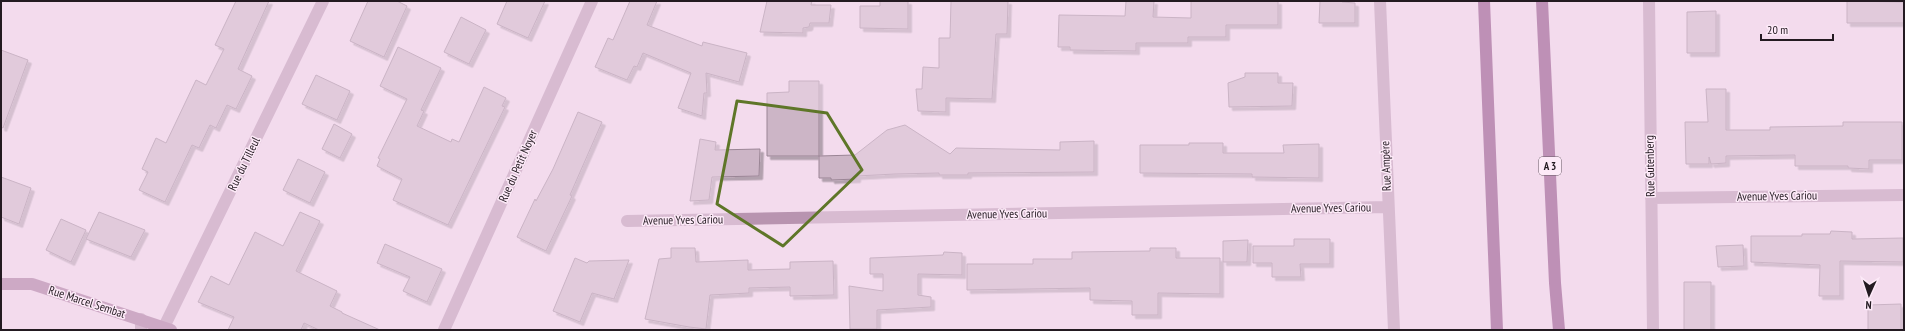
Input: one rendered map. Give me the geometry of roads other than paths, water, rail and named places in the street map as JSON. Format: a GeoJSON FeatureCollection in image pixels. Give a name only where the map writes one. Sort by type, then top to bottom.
{"type":"FeatureCollection","features":[{"type":"Feature","properties":{"kind":"highway"},"geometry":{"type":"LineString","coordinates":[[1484,1],[1497,330]]}},
{"type":"Feature","properties":{"kind":"highway","name":"A 3"},"geometry":{"type":"LineString","coordinates":[[1542,1],[1555,283],[1559,330]]}},
{"type":"Feature","properties":{"kind":"street","name":"Rue du Tilleul"},"geometry":{"type":"LineString","coordinates":[[168,329],[323,1]]}},
{"type":"Feature","properties":{"kind":"street","name":"Rue du Petit Noyer"},"geometry":{"type":"LineString","coordinates":[[444,330],[592,1]]}},
{"type":"Feature","properties":{"kind":"street","name":"Rue Ampère"},"geometry":{"type":"LineString","coordinates":[[1380,1],[1394,330]]}},
{"type":"Feature","properties":{"kind":"street","name":"Rue Gutenberg"},"geometry":{"type":"LineString","coordinates":[[1649,1],[1653,330]]}},
{"type":"Feature","properties":{"kind":"street","name":"Avenue Yves Cariou"},"geometry":{"type":"LineString","coordinates":[[1651,198],[1904,194]]}},
{"type":"Feature","properties":{"kind":"street","name":"Avenue Yves Cariou"},"geometry":{"type":"LineString","coordinates":[[627,221],[1388,207]]}},
{"type":"Feature","properties":{"kind":"street","name":"Rue Marcel Sembat"},"geometry":{"type":"LineString","coordinates":[[1,284],[32,284],[141,325],[168,329]]}}]}
